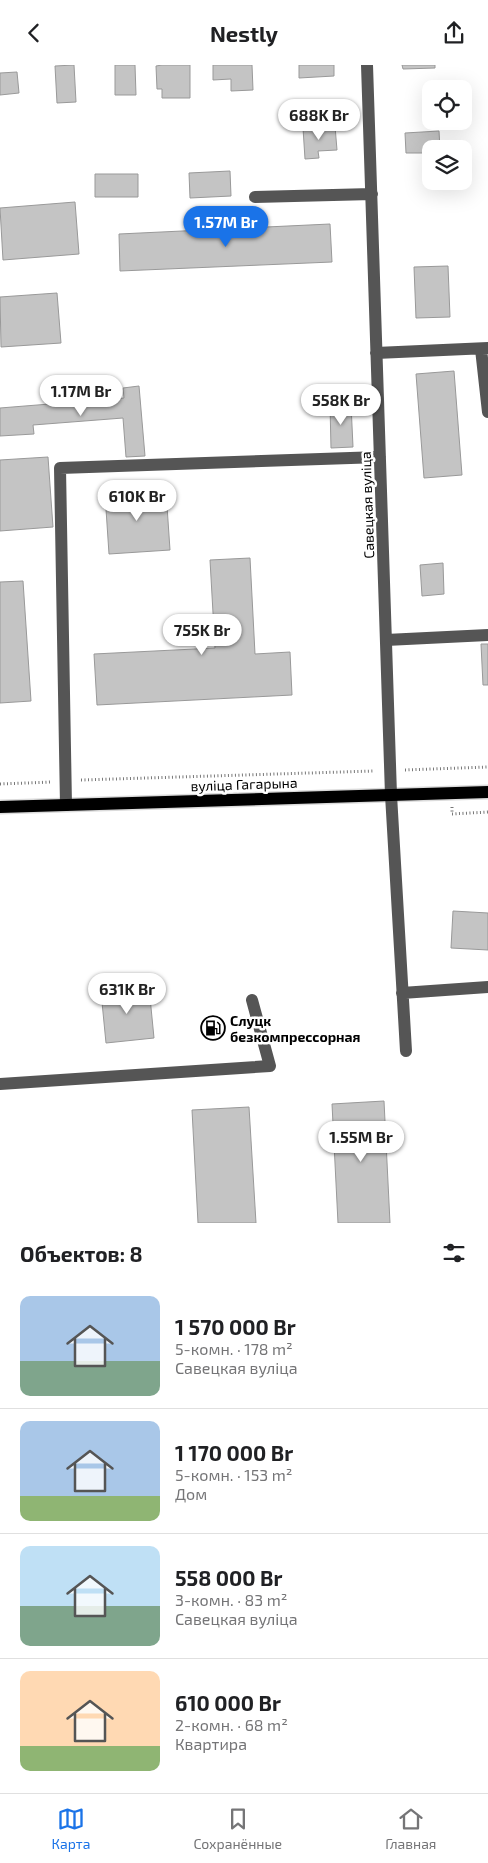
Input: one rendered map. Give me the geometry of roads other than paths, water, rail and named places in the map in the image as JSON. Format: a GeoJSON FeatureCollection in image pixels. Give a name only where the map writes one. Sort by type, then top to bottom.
{"type":"FeatureCollection","features":[{"type":"Feature","properties":{"kind":"main road","name":"вуліца Гагарына"},"geometry":{"type":"LineString","coordinates":[[0,807],[488,792]]}},
{"type":"Feature","properties":{"kind":"street","name":"Савецкая вуліца"},"geometry":{"type":"LineString","coordinates":[[367,65],[390,770],[406,1051]]}},
{"type":"Feature","properties":{"kind":"street"},"geometry":{"type":"LineString","coordinates":[[255,197],[372,194]]}},
{"type":"Feature","properties":{"kind":"street"},"geometry":{"type":"LineString","coordinates":[[376,353],[485,348],[488,412]]}},
{"type":"Feature","properties":{"kind":"street"},"geometry":{"type":"LineString","coordinates":[[66,805],[60,468],[380,457]]}},
{"type":"Feature","properties":{"kind":"street"},"geometry":{"type":"LineString","coordinates":[[386,640],[488,635]]}},
{"type":"Feature","properties":{"kind":"street"},"geometry":{"type":"LineString","coordinates":[[402,993],[488,987]]}},
{"type":"Feature","properties":{"kind":"street"},"geometry":{"type":"LineString","coordinates":[[0,1084],[270,1066],[252,1000]]}},
{"type":"Feature","properties":{"kind":"place","name":"Слуцк безкомпрессорная"},"geometry":{"type":"Point","coordinates":[213,1028]}}]}
